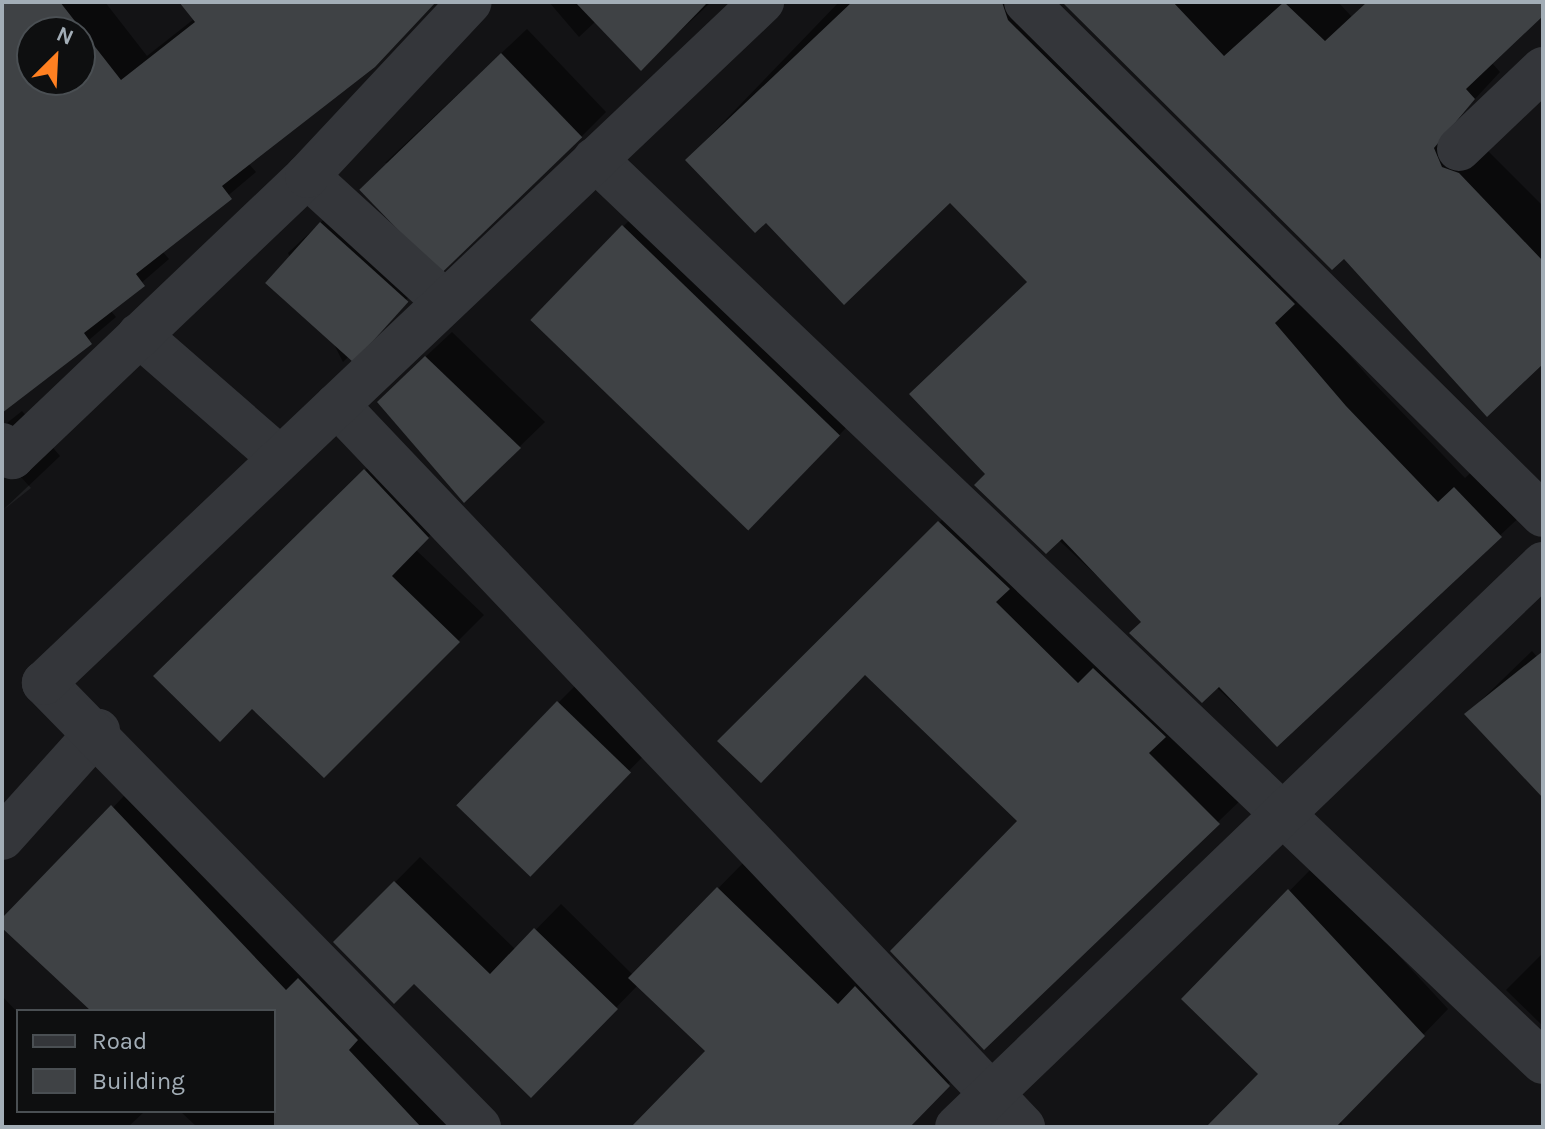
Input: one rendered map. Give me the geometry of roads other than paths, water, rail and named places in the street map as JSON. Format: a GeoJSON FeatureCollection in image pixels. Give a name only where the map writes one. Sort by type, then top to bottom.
{"type":"FeatureCollection","features":[{"type":"Feature","properties":{"kind":"street"},"geometry":{"type":"LineString","coordinates":[[2,445],[12,457],[307,176],[470,2]]}},
{"type":"Feature","properties":{"kind":"street"},"geometry":{"type":"LineString","coordinates":[[479,1127],[98,731],[44,683],[762,2]]}},
{"type":"Feature","properties":{"kind":"street"},"geometry":{"type":"LineString","coordinates":[[1026,2],[1543,515]]}},
{"type":"Feature","properties":{"kind":"street"},"geometry":{"type":"LineString","coordinates":[[1459,149],[1543,69]]}},
{"type":"Feature","properties":{"kind":"street"},"geometry":{"type":"LineString","coordinates":[[595,159],[1288,813],[1543,1062]]}},
{"type":"Feature","properties":{"kind":"street"},"geometry":{"type":"LineString","coordinates":[[307,176],[445,302]]}},
{"type":"Feature","properties":{"kind":"street"},"geometry":{"type":"LineString","coordinates":[[139,335],[280,458]]}},
{"type":"Feature","properties":{"kind":"street"},"geometry":{"type":"LineString","coordinates":[[337,405],[1008,1112]]}},
{"type":"Feature","properties":{"kind":"street"},"geometry":{"type":"LineString","coordinates":[[957,1127],[1008,1112],[1288,813],[1543,564]]}},
{"type":"Feature","properties":{"kind":"street"},"geometry":{"type":"LineString","coordinates":[[2,838],[98,731]]}}]}
